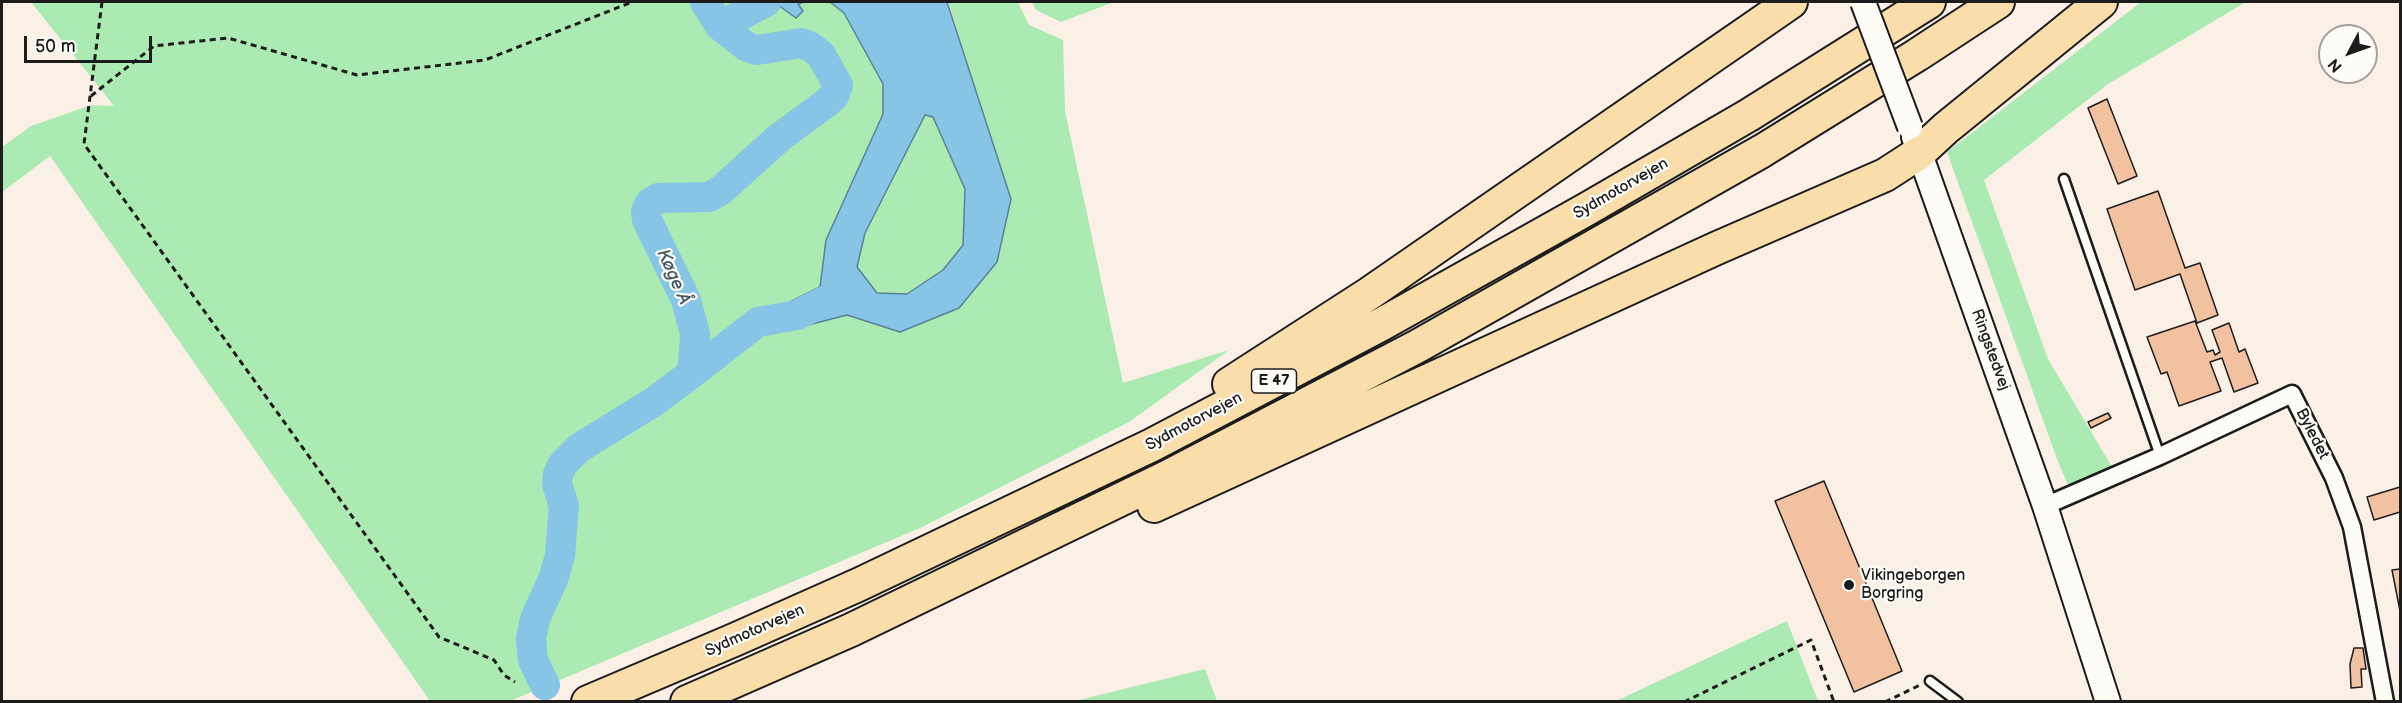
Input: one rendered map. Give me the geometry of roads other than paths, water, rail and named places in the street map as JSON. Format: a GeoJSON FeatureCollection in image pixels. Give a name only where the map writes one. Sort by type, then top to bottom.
{"type":"FeatureCollection","features":[{"type":"Feature","properties":{"kind":"highway"},"geometry":{"type":"LineString","coordinates":[[858,585],[902,548],[1131,438],[1220,389],[1370,293],[1791,2]]}},
{"type":"Feature","properties":{"kind":"highway","name":"Sydmotorvejen"},"geometry":{"type":"LineString","coordinates":[[588,702],[858,585],[1152,445],[1382,324],[1587,209],[1749,115],[1929,2]]}},
{"type":"Feature","properties":{"kind":"highway","name":"E 47"},"geometry":{"type":"LineString","coordinates":[[687,702],[851,630],[1167,477],[1418,346],[1762,151],[1998,2]]}},
{"type":"Feature","properties":{"kind":"highway"},"geometry":{"type":"LineString","coordinates":[[851,630],[963,594],[1717,248],[1885,176],[1915,140],[1946,128],[2101,2]]}},
{"type":"Feature","properties":{"kind":"main road","name":"Ringstedvej"},"geometry":{"type":"LineString","coordinates":[[1863,2],[1915,140],[2045,506],[2108,702]]}},
{"type":"Feature","properties":{"kind":"street","name":"Byledet"},"geometry":{"type":"LineString","coordinates":[[2045,506],[2160,456],[2292,394],[2334,478],[2352,527],[2385,702]]}},
{"type":"Feature","properties":{"kind":"lane"},"geometry":{"type":"LineString","coordinates":[[2064,179],[2160,456]]}},
{"type":"Feature","properties":{"kind":"lane"},"geometry":{"type":"LineString","coordinates":[[1930,681],[1958,702]]}},
{"type":"Feature","properties":{"kind":"water"},"geometry":{"type":"Polygon","coordinates":[[[763,2],[804,2],[798,4],[803,11],[796,18],[778,5],[761,4],[763,2]]]}},
{"type":"Feature","properties":{"kind":"water"},"geometry":{"type":"Polygon","coordinates":[[[830,2],[947,2],[1011,199],[997,262],[959,308],[900,332],[847,315],[808,325],[788,303],[820,287],[826,240],[883,114],[883,84],[844,13],[830,2]],[[925,115],[865,233],[857,267],[877,293],[907,294],[943,270],[963,245],[965,189],[933,117],[925,115]]]}},
{"type":"Feature","properties":{"kind":"waterway","name":"Køge Å"},"geometry":{"type":"LineString","coordinates":[[545,685],[533,660],[531,639],[535,619],[554,577],[560,555],[564,506],[557,484],[558,474],[563,464],[579,448],[655,401],[691,374],[695,334],[686,300],[647,220],[646,211],[650,203],[658,198],[709,197],[720,191],[780,137],[834,96],[838,85],[821,55],[811,47],[801,43],[757,50],[747,47],[720,26],[705,2]]}},
{"type":"Feature","properties":{"kind":"waterway"},"geometry":{"type":"LineString","coordinates":[[720,26],[766,2]]}},
{"type":"Feature","properties":{"kind":"waterway"},"geometry":{"type":"LineString","coordinates":[[691,374],[758,322],[797,315],[833,297]]}},
{"type":"Feature","properties":{"kind":"place","name":"Vikingeborgen Borgring"},"geometry":{"type":"Point","coordinates":[1849,585]}}]}
